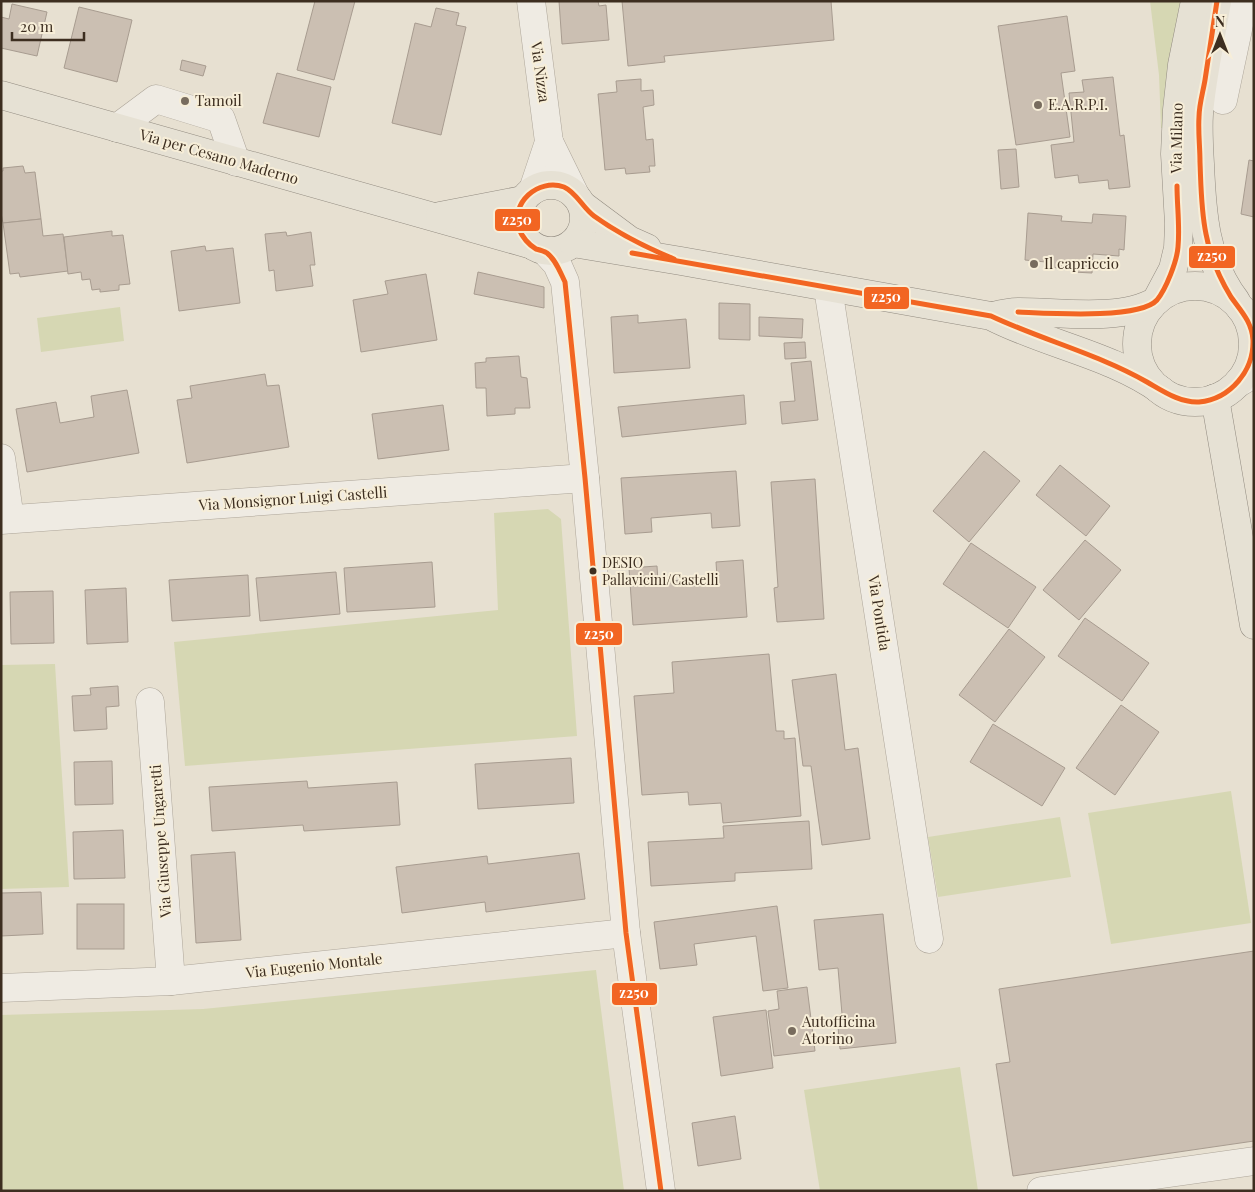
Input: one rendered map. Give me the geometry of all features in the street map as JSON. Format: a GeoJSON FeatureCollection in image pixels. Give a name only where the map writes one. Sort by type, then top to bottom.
{"type":"FeatureCollection","features":[{"type":"Feature","properties":{"kind":"main road","name":"Via Milano"},"geometry":{"type":"LineString","coordinates":[[1156,301],[1173,268],[1178,248],[1175,154],[1176,110],[1182,65],[1195,1]]}},
{"type":"Feature","properties":{"kind":"main road","name":"Via Milano"},"geometry":{"type":"LineString","coordinates":[[1217,1],[1199,116],[1202,211],[1210,250],[1219,272],[1228,291],[1248,314]]}},
{"type":"Feature","properties":{"kind":"main road","name":"Via per Cesano Maderno"},"geometry":{"type":"LineString","coordinates":[[1,95],[436,217],[537,248]]}},
{"type":"Feature","properties":{"kind":"main road"},"geometry":{"type":"LineString","coordinates":[[578,200],[584,213],[583,227],[578,238],[573,243],[560,250],[537,248],[521,234],[518,226],[518,212],[528,195],[547,185],[555,185],[563,187],[629,240],[674,259]]}},
{"type":"Feature","properties":{"kind":"main road","name":"Via per Cesano Maderno"},"geometry":{"type":"LineString","coordinates":[[436,217],[528,195]]}},
{"type":"Feature","properties":{"kind":"main road"},"geometry":{"type":"LineString","coordinates":[[573,243],[674,259],[991,316],[1014,328],[1073,348],[1126,370],[1147,380],[1172,397],[1185,401],[1199,402],[1214,398],[1229,391],[1246,378],[1253,347],[1248,314],[1225,294],[1198,286],[1176,289],[1156,301],[1131,310],[1106,314],[1017,312],[991,316]]}},
{"type":"Feature","properties":{"kind":"main road"},"geometry":{"type":"LineString","coordinates":[[1156,301],[1143,320],[1138,335],[1138,347],[1139,358],[1144,371],[1162,391]]}},
{"type":"Feature","properties":{"kind":"main road"},"geometry":{"type":"LineString","coordinates":[[1214,398],[1254,625]]}},
{"type":"Feature","properties":{"kind":"street","name":"Via Nizza"},"geometry":{"type":"LineString","coordinates":[[531,1],[549,142],[578,200]]}},
{"type":"Feature","properties":{"kind":"street"},"geometry":{"type":"LineString","coordinates":[[1223,100],[1244,1]]}},
{"type":"Feature","properties":{"kind":"street"},"geometry":{"type":"LineString","coordinates":[[117,128],[156,99],[221,119],[236,162]]}},
{"type":"Feature","properties":{"kind":"street","name":"Via Nizza"},"geometry":{"type":"LineString","coordinates":[[528,195],[549,142]]}},
{"type":"Feature","properties":{"kind":"street"},"geometry":{"type":"LineString","coordinates":[[565,282],[570,266],[573,243]]}},
{"type":"Feature","properties":{"kind":"street"},"geometry":{"type":"LineString","coordinates":[[537,248],[557,264],[565,282],[585,478],[626,933],[661,1191]]}},
{"type":"Feature","properties":{"kind":"street","name":"Via Pontida"},"geometry":{"type":"LineString","coordinates":[[828,288],[929,939]]}},
{"type":"Feature","properties":{"kind":"street"},"geometry":{"type":"LineString","coordinates":[[1,458],[6,519]]}},
{"type":"Feature","properties":{"kind":"street","name":"Via Monsignor Luigi Castelli"},"geometry":{"type":"LineString","coordinates":[[6,519],[585,478]]}},
{"type":"Feature","properties":{"kind":"street","name":"Via Giuseppe Ungaretti"},"geometry":{"type":"LineString","coordinates":[[150,702],[171,981]]}},
{"type":"Feature","properties":{"kind":"street","name":"Via Eugenio Montale"},"geometry":{"type":"LineString","coordinates":[[1,988],[171,981],[626,933]]}},
{"type":"Feature","properties":{"kind":"street"},"geometry":{"type":"LineString","coordinates":[[1041,1191],[1254,1161]]}},
{"type":"Feature","properties":{"kind":"green space"},"geometry":{"type":"Polygon","coordinates":[[[1150,1],[1186,1],[1167,128],[1161,128],[1159,75],[1150,1]]]}},
{"type":"Feature","properties":{"kind":"green space"},"geometry":{"type":"Polygon","coordinates":[[[120,307],[124,341],[41,352],[37,318],[120,307]]]}},
{"type":"Feature","properties":{"kind":"green space"},"geometry":{"type":"Polygon","coordinates":[[[548,509],[561,519],[577,736],[185,766],[174,642],[498,610],[494,513],[548,509]]]}},
{"type":"Feature","properties":{"kind":"green space"},"geometry":{"type":"Polygon","coordinates":[[[55,664],[69,887],[1,889],[1,665],[55,664]]]}},
{"type":"Feature","properties":{"kind":"green space"},"geometry":{"type":"Polygon","coordinates":[[[1231,791],[1251,923],[1111,944],[1088,813],[1231,791]]]}},
{"type":"Feature","properties":{"kind":"green space"},"geometry":{"type":"Polygon","coordinates":[[[1060,817],[1071,877],[938,897],[928,837],[1060,817]]]}},
{"type":"Feature","properties":{"kind":"green space"},"geometry":{"type":"Polygon","coordinates":[[[596,970],[624,1191],[1,1191],[1,1015],[203,1009],[596,970]]]}},
{"type":"Feature","properties":{"kind":"green space"},"geometry":{"type":"Polygon","coordinates":[[[960,1067],[978,1191],[820,1191],[804,1090],[960,1067]]]}},
{"type":"Feature","properties":{"kind":"building"},"geometry":{"type":"Polygon","coordinates":[[[315,1],[355,1],[334,80],[297,70],[315,1]]]}},
{"type":"Feature","properties":{"kind":"building"},"geometry":{"type":"Polygon","coordinates":[[[559,1],[598,1],[599,6],[606,5],[609,40],[562,44],[559,1]]]}},
{"type":"Feature","properties":{"kind":"building"},"geometry":{"type":"Polygon","coordinates":[[[622,1],[831,1],[834,40],[664,56],[665,62],[628,66],[622,1]]]}},
{"type":"Feature","properties":{"kind":"building"},"geometry":{"type":"Polygon","coordinates":[[[12,4],[47,12],[37,56],[1,48],[1,17],[9,19],[12,4]]]}},
{"type":"Feature","properties":{"kind":"building"},"geometry":{"type":"Polygon","coordinates":[[[79,7],[132,20],[117,82],[64,68],[79,7]]]}},
{"type":"Feature","properties":{"kind":"building"},"geometry":{"type":"Polygon","coordinates":[[[436,8],[459,13],[456,25],[466,27],[441,135],[392,123],[415,23],[431,27],[436,8]]]}},
{"type":"Feature","properties":{"kind":"building","name":"E.A.R.P.I."},"geometry":{"type":"Polygon","coordinates":[[[1067,16],[1075,71],[1061,73],[1070,137],[1016,145],[998,26],[1067,16]]]}},
{"type":"Feature","properties":{"kind":"building"},"geometry":{"type":"Polygon","coordinates":[[[182,60],[206,66],[203,76],[180,70],[182,60]]]}},
{"type":"Feature","properties":{"kind":"building"},"geometry":{"type":"Polygon","coordinates":[[[277,73],[331,87],[319,137],[263,123],[277,73]]]}},
{"type":"Feature","properties":{"kind":"building"},"geometry":{"type":"Polygon","coordinates":[[[1113,77],[1120,136],[1124,135],[1130,187],[1109,189],[1108,180],[1079,183],[1078,175],[1055,178],[1051,145],[1074,142],[1069,93],[1084,92],[1082,80],[1113,77]]]}},
{"type":"Feature","properties":{"kind":"building"},"geometry":{"type":"Polygon","coordinates":[[[641,79],[641,91],[653,90],[654,105],[643,107],[646,140],[653,139],[655,166],[649,166],[650,172],[626,174],[625,168],[605,170],[598,94],[617,92],[616,81],[641,79]]]}},
{"type":"Feature","properties":{"kind":"building"},"geometry":{"type":"Polygon","coordinates":[[[1016,149],[1019,187],[1001,189],[998,150],[1016,149]]]}},
{"type":"Feature","properties":{"kind":"building"},"geometry":{"type":"Polygon","coordinates":[[[1249,160],[1254,161],[1254,217],[1241,214],[1249,160]]]}},
{"type":"Feature","properties":{"kind":"building"},"geometry":{"type":"Polygon","coordinates":[[[23,166],[25,173],[35,172],[41,219],[3,223],[1,213],[1,171],[3,171],[3,168],[23,166]]]}},
{"type":"Feature","properties":{"kind":"building"},"geometry":{"type":"Polygon","coordinates":[[[1028,213],[1062,216],[1061,221],[1092,223],[1093,214],[1126,216],[1124,250],[1119,249],[1119,256],[1093,254],[1092,273],[1073,272],[1073,269],[1045,267],[1046,262],[1025,260],[1028,213]]]}},
{"type":"Feature","properties":{"kind":"building"},"geometry":{"type":"Polygon","coordinates":[[[41,219],[43,236],[63,234],[68,271],[20,277],[19,273],[10,274],[3,223],[41,219]]]}},
{"type":"Feature","properties":{"kind":"building"},"geometry":{"type":"Polygon","coordinates":[[[112,231],[112,236],[123,235],[130,284],[119,285],[119,290],[100,292],[100,289],[92,290],[90,279],[82,280],[81,272],[68,274],[64,237],[112,231]]]}},
{"type":"Feature","properties":{"kind":"building"},"geometry":{"type":"Polygon","coordinates":[[[286,232],[287,236],[311,232],[315,265],[310,265],[313,286],[276,291],[274,270],[269,271],[265,234],[286,232]]]}},
{"type":"Feature","properties":{"kind":"building"},"geometry":{"type":"Polygon","coordinates":[[[205,246],[206,251],[233,248],[240,303],[179,311],[171,251],[205,246]]]}},
{"type":"Feature","properties":{"kind":"building"},"geometry":{"type":"Polygon","coordinates":[[[478,272],[544,287],[544,308],[474,294],[478,272]]]}},
{"type":"Feature","properties":{"kind":"building"},"geometry":{"type":"Polygon","coordinates":[[[426,274],[437,340],[361,352],[353,300],[388,294],[385,281],[426,274]]]}},
{"type":"Feature","properties":{"kind":"building"},"geometry":{"type":"Polygon","coordinates":[[[719,303],[750,304],[750,340],[719,339],[719,303]]]}},
{"type":"Feature","properties":{"kind":"building"},"geometry":{"type":"Polygon","coordinates":[[[638,315],[638,323],[686,319],[690,368],[614,373],[611,317],[638,315]]]}},
{"type":"Feature","properties":{"kind":"building"},"geometry":{"type":"Polygon","coordinates":[[[759,317],[803,319],[802,338],[759,336],[759,317]]]}},
{"type":"Feature","properties":{"kind":"building"},"geometry":{"type":"Polygon","coordinates":[[[805,342],[806,358],[785,359],[784,343],[805,342]]]}},
{"type":"Feature","properties":{"kind":"building"},"geometry":{"type":"Polygon","coordinates":[[[519,356],[521,377],[527,378],[530,408],[515,408],[515,414],[487,416],[486,388],[476,388],[475,363],[486,362],[486,358],[519,356]]]}},
{"type":"Feature","properties":{"kind":"building"},"geometry":{"type":"Polygon","coordinates":[[[811,361],[818,420],[782,424],[780,402],[795,401],[791,363],[811,361]]]}},
{"type":"Feature","properties":{"kind":"building"},"geometry":{"type":"Polygon","coordinates":[[[265,374],[267,386],[279,385],[289,447],[187,463],[177,400],[192,398],[190,386],[265,374]]]}},
{"type":"Feature","properties":{"kind":"building"},"geometry":{"type":"Polygon","coordinates":[[[127,390],[139,453],[27,472],[16,409],[56,402],[60,423],[94,417],[91,396],[127,390]]]}},
{"type":"Feature","properties":{"kind":"building"},"geometry":{"type":"Polygon","coordinates":[[[744,395],[746,424],[622,437],[618,407],[744,395]]]}},
{"type":"Feature","properties":{"kind":"building"},"geometry":{"type":"Polygon","coordinates":[[[443,405],[449,450],[378,459],[372,414],[443,405]]]}},
{"type":"Feature","properties":{"kind":"building"},"geometry":{"type":"Polygon","coordinates":[[[984,451],[1020,481],[969,542],[933,511],[984,451]]]}},
{"type":"Feature","properties":{"kind":"building"},"geometry":{"type":"Polygon","coordinates":[[[1060,465],[1110,506],[1086,536],[1036,495],[1060,465]]]}},
{"type":"Feature","properties":{"kind":"building"},"geometry":{"type":"Polygon","coordinates":[[[736,471],[740,526],[712,528],[711,513],[651,518],[652,532],[625,534],[621,478],[736,471]]]}},
{"type":"Feature","properties":{"kind":"building"},"geometry":{"type":"Polygon","coordinates":[[[815,479],[824,619],[777,622],[774,588],[778,587],[771,482],[815,479]]]}},
{"type":"Feature","properties":{"kind":"building"},"geometry":{"type":"Polygon","coordinates":[[[1085,540],[1121,570],[1079,620],[1043,590],[1085,540]]]}},
{"type":"Feature","properties":{"kind":"building"},"geometry":{"type":"Polygon","coordinates":[[[971,543],[1036,587],[1008,628],[943,584],[971,543]]]}},
{"type":"Feature","properties":{"kind":"building"},"geometry":{"type":"Polygon","coordinates":[[[743,560],[747,617],[633,625],[629,568],[657,566],[658,582],[717,577],[716,562],[743,560]]]}},
{"type":"Feature","properties":{"kind":"building"},"geometry":{"type":"Polygon","coordinates":[[[432,562],[435,607],[347,612],[344,568],[432,562]]]}},
{"type":"Feature","properties":{"kind":"building"},"geometry":{"type":"Polygon","coordinates":[[[336,572],[340,614],[260,621],[256,578],[336,572]]]}},
{"type":"Feature","properties":{"kind":"building"},"geometry":{"type":"Polygon","coordinates":[[[248,575],[250,616],[172,621],[169,580],[248,575]]]}},
{"type":"Feature","properties":{"kind":"building"},"geometry":{"type":"Polygon","coordinates":[[[126,588],[128,642],[87,644],[85,590],[126,588]]]}},
{"type":"Feature","properties":{"kind":"building"},"geometry":{"type":"Polygon","coordinates":[[[53,591],[54,643],[11,644],[10,592],[53,591]]]}},
{"type":"Feature","properties":{"kind":"building"},"geometry":{"type":"Polygon","coordinates":[[[1085,618],[1149,663],[1122,701],[1058,656],[1085,618]]]}},
{"type":"Feature","properties":{"kind":"building"},"geometry":{"type":"Polygon","coordinates":[[[1009,629],[1045,657],[995,722],[959,695],[1009,629]]]}},
{"type":"Feature","properties":{"kind":"building"},"geometry":{"type":"Polygon","coordinates":[[[769,654],[776,731],[784,731],[784,739],[795,738],[801,816],[723,823],[721,803],[689,805],[688,792],[642,795],[634,696],[674,693],[672,662],[769,654]]]}},
{"type":"Feature","properties":{"kind":"building"},"geometry":{"type":"Polygon","coordinates":[[[836,674],[845,750],[858,748],[870,839],[822,845],[811,766],[803,766],[792,680],[836,674]]]}},
{"type":"Feature","properties":{"kind":"building"},"geometry":{"type":"Polygon","coordinates":[[[118,686],[119,706],[106,707],[107,729],[74,731],[72,696],[91,695],[90,688],[118,686]]]}},
{"type":"Feature","properties":{"kind":"building"},"geometry":{"type":"Polygon","coordinates":[[[1121,705],[1159,732],[1115,795],[1076,768],[1121,705]]]}},
{"type":"Feature","properties":{"kind":"building"},"geometry":{"type":"Polygon","coordinates":[[[993,724],[1065,768],[1042,806],[970,762],[993,724]]]}},
{"type":"Feature","properties":{"kind":"building"},"geometry":{"type":"Polygon","coordinates":[[[571,758],[574,803],[478,809],[475,764],[571,758]]]}},
{"type":"Feature","properties":{"kind":"building"},"geometry":{"type":"Polygon","coordinates":[[[112,761],[113,804],[75,805],[74,762],[112,761]]]}},
{"type":"Feature","properties":{"kind":"building"},"geometry":{"type":"Polygon","coordinates":[[[307,781],[308,788],[397,782],[400,825],[304,831],[303,825],[212,831],[209,787],[307,781]]]}},
{"type":"Feature","properties":{"kind":"building"},"geometry":{"type":"Polygon","coordinates":[[[809,821],[812,869],[735,873],[735,881],[651,886],[648,842],[724,838],[723,826],[809,821]]]}},
{"type":"Feature","properties":{"kind":"building"},"geometry":{"type":"Polygon","coordinates":[[[123,830],[125,878],[74,879],[73,832],[123,830]]]}},
{"type":"Feature","properties":{"kind":"building"},"geometry":{"type":"Polygon","coordinates":[[[235,852],[241,940],[196,943],[191,855],[235,852]]]}},
{"type":"Feature","properties":{"kind":"building"},"geometry":{"type":"Polygon","coordinates":[[[579,853],[585,899],[486,912],[485,902],[402,913],[396,867],[487,856],[488,864],[579,853]]]}},
{"type":"Feature","properties":{"kind":"building"},"geometry":{"type":"Polygon","coordinates":[[[41,892],[43,934],[1,936],[1,893],[41,892]]]}},
{"type":"Feature","properties":{"kind":"building"},"geometry":{"type":"Polygon","coordinates":[[[77,904],[124,904],[124,949],[77,949],[77,904]]]}},
{"type":"Feature","properties":{"kind":"building"},"geometry":{"type":"Polygon","coordinates":[[[777,906],[788,988],[763,991],[756,936],[694,944],[697,965],[660,969],[654,922],[777,906]]]}},
{"type":"Feature","properties":{"kind":"building"},"geometry":{"type":"Polygon","coordinates":[[[883,914],[896,1043],[840,1049],[837,1015],[842,1014],[838,968],[819,970],[814,920],[883,914]]]}},
{"type":"Feature","properties":{"kind":"building"},"geometry":{"type":"Polygon","coordinates":[[[1254,951],[1254,1141],[1013,1176],[996,1064],[1010,1062],[999,989],[1254,951]]]}},
{"type":"Feature","properties":{"kind":"building","name":"Autofficina Atorino"},"geometry":{"type":"Polygon","coordinates":[[[807,987],[815,1051],[774,1056],[768,1011],[779,1009],[777,991],[807,987]]]}},
{"type":"Feature","properties":{"kind":"building"},"geometry":{"type":"Polygon","coordinates":[[[766,1010],[773,1068],[721,1076],[713,1017],[766,1010]]]}},
{"type":"Feature","properties":{"kind":"building"},"geometry":{"type":"Polygon","coordinates":[[[735,1116],[741,1159],[698,1166],[692,1123],[735,1116]]]}},
{"type":"Feature","properties":{"kind":"transit line","name":"z250"},"geometry":{"type":"LineString","coordinates":[[632,253],[991,316],[1109,363],[1165,393],[1185,401],[1199,402],[1211,400],[1230,389],[1245,372],[1252,351],[1253,340],[1248,322],[1231,297],[1216,267],[1210,250],[1203,216],[1199,112],[1217,1]]}},
{"type":"Feature","properties":{"kind":"transit line","name":"z250"},"geometry":{"type":"LineString","coordinates":[[661,1191],[626,933],[585,478],[565,282],[553,259],[546,252],[533,247],[522,235],[517,219],[519,210],[522,202],[536,189],[554,185],[564,187],[603,223],[632,240],[674,259]]}},
{"type":"Feature","properties":{"kind":"transit line","name":"z250"},"geometry":{"type":"LineString","coordinates":[[1018,312],[1112,313],[1147,306],[1157,300],[1167,282],[1177,253],[1179,232],[1177,186]]}},
{"type":"Feature","properties":{"kind":"place","name":"Tamoil"},"geometry":{"type":"Point","coordinates":[185,101]}},
{"type":"Feature","properties":{"kind":"place","name":"E.A.R.P.I."},"geometry":{"type":"Point","coordinates":[1038,105]}},
{"type":"Feature","properties":{"kind":"place","name":"Il capriccio"},"geometry":{"type":"Point","coordinates":[1034,264]}},
{"type":"Feature","properties":{"kind":"place","name":"DESIO Pallavicini/Castelli"},"geometry":{"type":"Point","coordinates":[593,571]}},
{"type":"Feature","properties":{"kind":"place","name":"Autofficina Atorino"},"geometry":{"type":"Point","coordinates":[792,1031]}}]}
